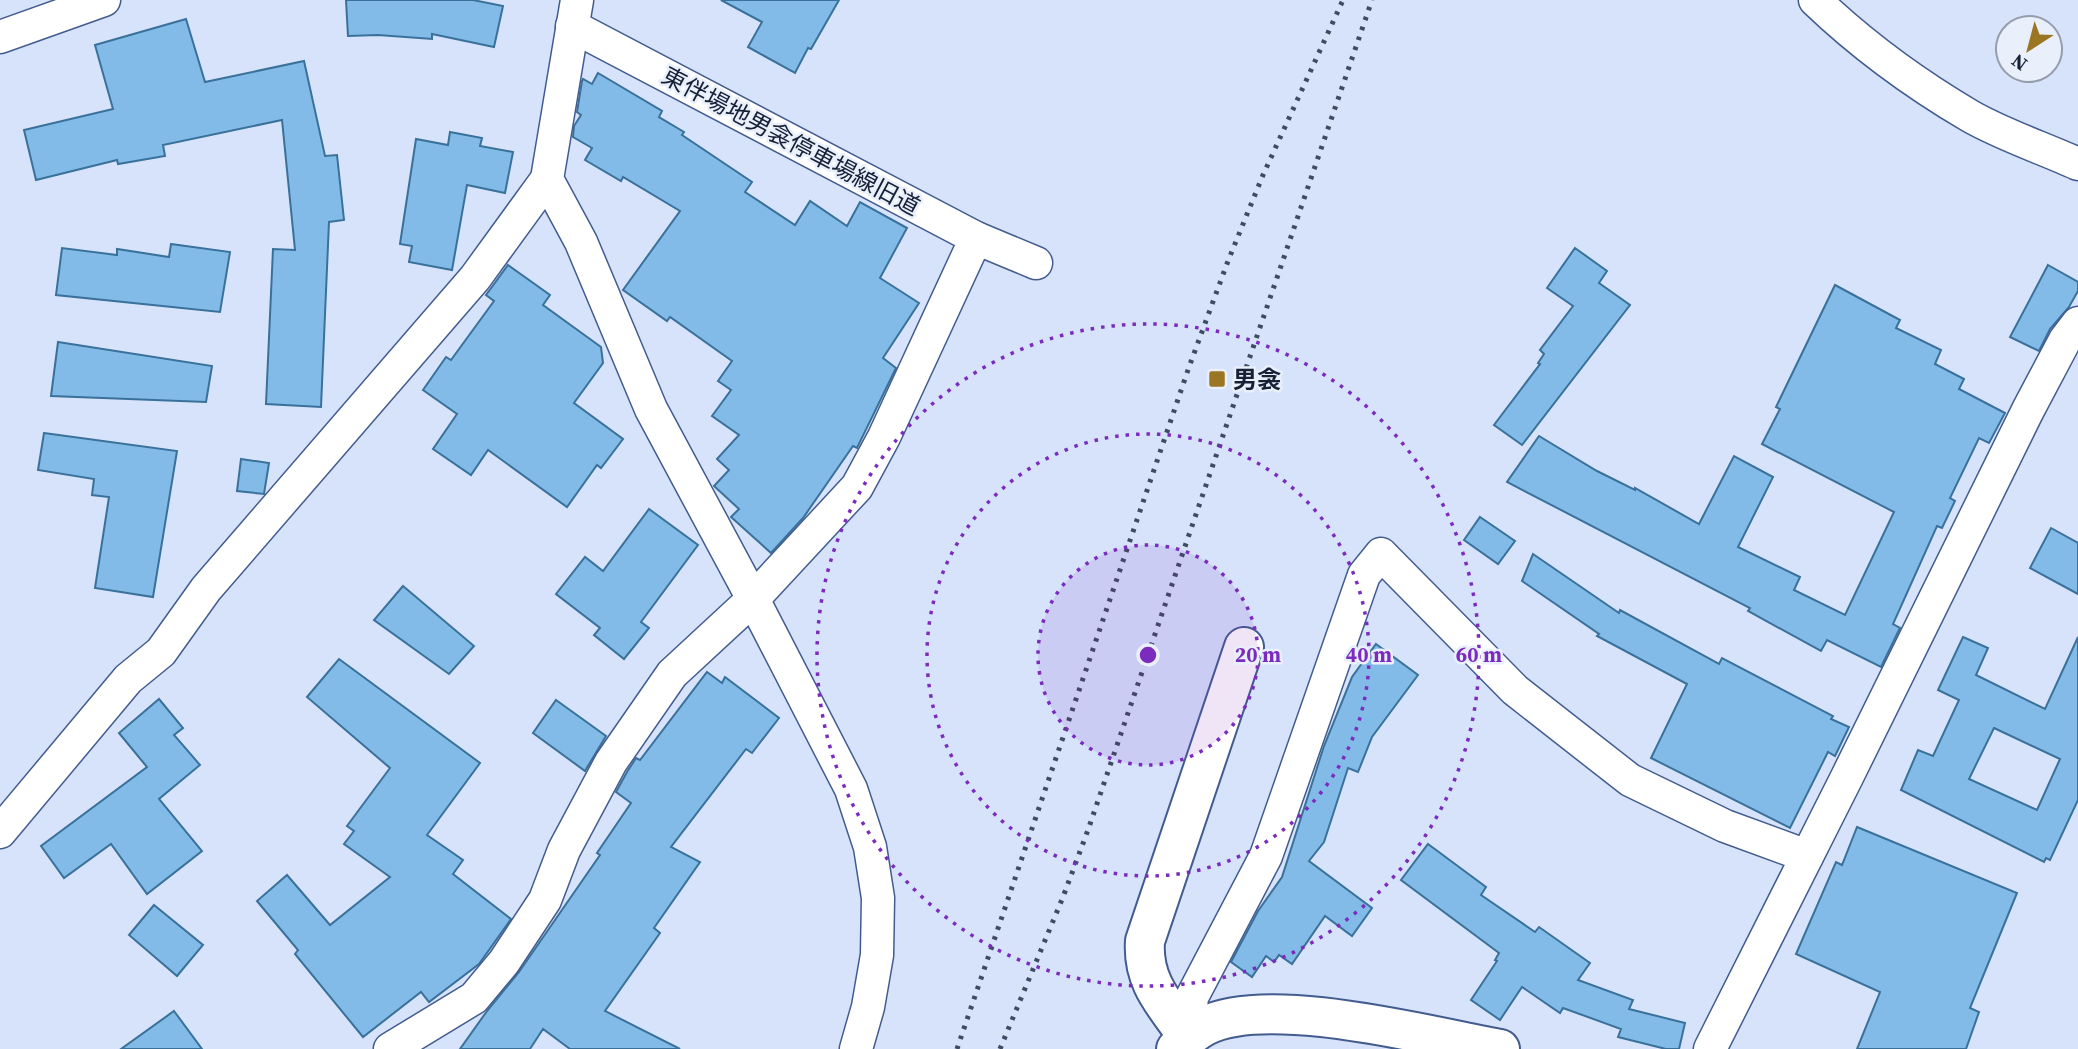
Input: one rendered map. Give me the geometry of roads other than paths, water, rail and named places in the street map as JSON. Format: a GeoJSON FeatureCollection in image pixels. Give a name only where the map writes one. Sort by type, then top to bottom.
{"type":"FeatureCollection","features":[{"type":"Feature","properties":{"kind":"street"},"geometry":{"type":"LineString","coordinates":[[0,37],[104,0]]}},
{"type":"Feature","properties":{"kind":"street"},"geometry":{"type":"LineString","coordinates":[[1815,0],[1858,39],[1908,76],[1962,110],[2078,164]]}},
{"type":"Feature","properties":{"kind":"street"},"geometry":{"type":"LineString","coordinates":[[0,832],[128,679],[161,652],[206,589],[475,278],[547,179],[575,13]]}},
{"type":"Feature","properties":{"kind":"street","name":"東伴場地男衾停車場線旧道"},"geometry":{"type":"LineString","coordinates":[[575,13],[976,238],[1036,263]]}},
{"type":"Feature","properties":{"kind":"street"},"geometry":{"type":"LineString","coordinates":[[547,179],[581,242],[651,409],[851,789],[870,847],[878,898],[877,955],[868,1007],[856,1049]]}},
{"type":"Feature","properties":{"kind":"street"},"geometry":{"type":"LineString","coordinates":[[390,1049],[474,998],[504,962],[545,900],[564,850],[611,762],[672,674],[753,599],[857,487],[884,437],[976,238]]}},
{"type":"Feature","properties":{"kind":"street"},"geometry":{"type":"LineString","coordinates":[[1710,1049],[2028,410],[2065,340],[2078,323]]}},
{"type":"Feature","properties":{"kind":"street"},"geometry":{"type":"LineString","coordinates":[[1182,1043],[1192,997],[1266,856],[1364,575],[1381,554],[1515,690],[1630,780],[1725,826],[1807,856]]}},
{"type":"Feature","properties":{"kind":"street"},"geometry":{"type":"LineString","coordinates":[[1182,1043],[1145,968],[1144,942],[1244,647]]}},
{"type":"Feature","properties":{"kind":"street"},"geometry":{"type":"LineString","coordinates":[[1182,1043],[1206,1025],[1232,1017],[1293,1014],[1355,1022],[1500,1049]]}},
{"type":"Feature","properties":{"kind":"railway"},"geometry":{"type":"LineString","coordinates":[[957,1049],[1189,367],[1228,261],[1263,175],[1343,0]]}},
{"type":"Feature","properties":{"kind":"railway"},"geometry":{"type":"LineString","coordinates":[[1000,1049],[1088,830],[1372,0]]}},
{"type":"Feature","properties":{"kind":"place","name":"男衾"},"geometry":{"type":"Point","coordinates":[1217,379]}}]}
